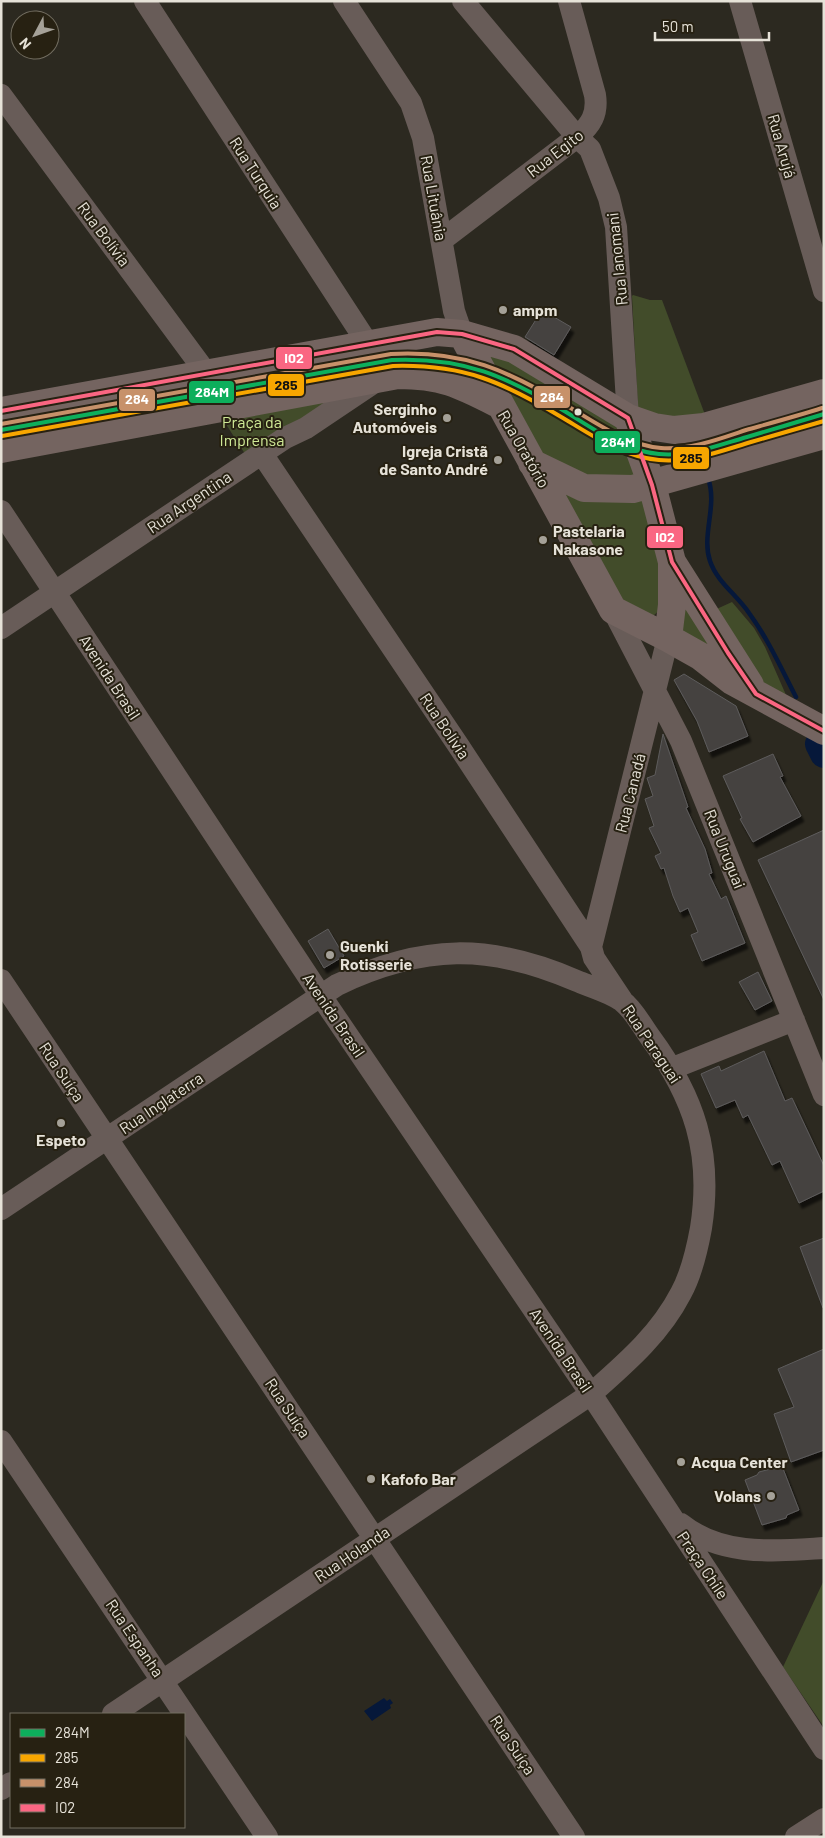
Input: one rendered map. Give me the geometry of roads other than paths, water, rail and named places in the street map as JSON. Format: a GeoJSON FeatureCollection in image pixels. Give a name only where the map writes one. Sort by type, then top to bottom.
{"type":"FeatureCollection","features":[{"type":"Feature","properties":{"kind":"main road"},"geometry":{"type":"LineString","coordinates":[[1,411],[437,332],[462,334],[514,348],[628,418],[654,427],[674,430],[704,427],[824,393]]}},
{"type":"Feature","properties":{"kind":"main road","name":"Rua Lituânia"},"geometry":{"type":"LineString","coordinates":[[462,334],[500,405]]}},
{"type":"Feature","properties":{"kind":"main road","name":"Rua Oratório"},"geometry":{"type":"LineString","coordinates":[[5,453],[398,375],[432,376],[462,385],[500,405],[613,610]]}},
{"type":"Feature","properties":{"kind":"main road"},"geometry":{"type":"LineString","coordinates":[[628,418],[652,485],[672,562],[672,605],[656,632]]}},
{"type":"Feature","properties":{"kind":"main road"},"geometry":{"type":"LineString","coordinates":[[532,463],[584,488],[610,490],[652,485],[824,435]]}},
{"type":"Feature","properties":{"kind":"main road"},"geometry":{"type":"LineString","coordinates":[[672,562],[728,653],[756,694]]}},
{"type":"Feature","properties":{"kind":"main road"},"geometry":{"type":"LineString","coordinates":[[613,610],[700,656],[732,681],[824,731]]}},
{"type":"Feature","properties":{"kind":"street","name":"Rua Turquia"},"geometry":{"type":"LineString","coordinates":[[145,1],[368,344]]}},
{"type":"Feature","properties":{"kind":"street","name":"Rua Lituânia"},"geometry":{"type":"LineString","coordinates":[[344,1],[411,104],[418,120],[424,138],[454,311],[462,334]]}},
{"type":"Feature","properties":{"kind":"street","name":"Rua Ianomani"},"geometry":{"type":"LineString","coordinates":[[463,1],[576,137],[590,149],[613,212],[621,282],[628,418]]}},
{"type":"Feature","properties":{"kind":"street","name":"Rua Egito"},"geometry":{"type":"LineString","coordinates":[[442,240],[576,137],[591,123],[596,103],[569,1]]}},
{"type":"Feature","properties":{"kind":"street","name":"Rua Arujá"},"geometry":{"type":"LineString","coordinates":[[740,1],[824,291]]}},
{"type":"Feature","properties":{"kind":"street","name":"Rua Bolívia"},"geometry":{"type":"LineString","coordinates":[[1,95],[206,374]]}},
{"type":"Feature","properties":{"kind":"street","name":"Rua Argentina"},"geometry":{"type":"LineString","coordinates":[[1,628],[286,438],[306,428],[379,379]]}},
{"type":"Feature","properties":{"kind":"street","name":"Rua Bolívia"},"geometry":{"type":"LineString","coordinates":[[262,454],[458,745],[591,947],[594,958],[622,1000]]}},
{"type":"Feature","properties":{"kind":"street","name":"Avenida Brasil"},"geometry":{"type":"LineString","coordinates":[[1,511],[321,996],[591,1394],[671,1516]]}},
{"type":"Feature","properties":{"kind":"street","name":"Rua Uruguai"},"geometry":{"type":"LineString","coordinates":[[613,610],[681,741],[824,1095]]}},
{"type":"Feature","properties":{"kind":"street","name":"Rua Canadá"},"geometry":{"type":"LineString","coordinates":[[591,947],[655,694],[656,632]]}},
{"type":"Feature","properties":{"kind":"street","name":"Rua Paraguai"},"geometry":{"type":"LineString","coordinates":[[321,996],[360,974],[391,962],[422,956],[454,953],[486,954],[522,960],[550,969],[622,1000],[673,1068],[688,1102],[703,1153],[704,1211],[697,1253],[682,1291],[669,1315],[651,1338],[591,1394]]}},
{"type":"Feature","properties":{"kind":"street","name":"Rua Suíça"},"geometry":{"type":"LineString","coordinates":[[1,980],[9,1008],[107,1139],[376,1538],[574,1837]]}},
{"type":"Feature","properties":{"kind":"street","name":"Rua Inglaterra"},"geometry":{"type":"LineString","coordinates":[[1,1209],[321,996]]}},
{"type":"Feature","properties":{"kind":"street"},"geometry":{"type":"LineString","coordinates":[[673,1068],[794,1020]]}},
{"type":"Feature","properties":{"kind":"street","name":"Rua Holanda"},"geometry":{"type":"LineString","coordinates":[[115,1713],[591,1394]]}},
{"type":"Feature","properties":{"kind":"street","name":"Rua Espanha"},"geometry":{"type":"LineString","coordinates":[[1,1441],[184,1713]]}},
{"type":"Feature","properties":{"kind":"street","name":"Praça Chile"},"geometry":{"type":"LineString","coordinates":[[671,1516],[704,1539],[740,1549],[824,1548]]}},
{"type":"Feature","properties":{"kind":"street","name":"Praça Chile"},"geometry":{"type":"LineString","coordinates":[[671,1516],[820,1740]]}},
{"type":"Feature","properties":{"kind":"street"},"geometry":{"type":"LineString","coordinates":[[714,1581],[719,1564],[732,1552],[740,1549]]}},
{"type":"Feature","properties":{"kind":"street","name":"Rua Espanha"},"geometry":{"type":"LineString","coordinates":[[185,1714],[267,1837]]}},
{"type":"Feature","properties":{"kind":"street"},"geometry":{"type":"LineString","coordinates":[[796,1837],[824,1819]]}},
{"type":"Feature","properties":{"kind":"water"},"geometry":{"type":"Polygon","coordinates":[[[384,1698],[387,1701],[390,1699],[393,1703],[390,1705],[391,1708],[372,1721],[364,1711],[384,1698]]]}},
{"type":"Feature","properties":{"kind":"waterway"},"geometry":{"type":"LineString","coordinates":[[708,478],[711,489],[711,510],[707,541],[713,569],[756,623],[796,697]]}},
{"type":"Feature","properties":{"kind":"waterway"},"geometry":{"type":"LineString","coordinates":[[819,744],[824,754]]}},
{"type":"Feature","properties":{"kind":"place","name":"ampm"},"geometry":{"type":"Point","coordinates":[503,310]}},
{"type":"Feature","properties":{"kind":"place","name":"Serginho Automóveis"},"geometry":{"type":"Point","coordinates":[447,418]}},
{"type":"Feature","properties":{"kind":"place","name":"Igreja Cristã de Santo André"},"geometry":{"type":"Point","coordinates":[498,460]}},
{"type":"Feature","properties":{"kind":"place","name":"Pastelaria Nakasone"},"geometry":{"type":"Point","coordinates":[543,540]}},
{"type":"Feature","properties":{"kind":"place","name":"Guenki Rotisserie"},"geometry":{"type":"Point","coordinates":[330,955]}},
{"type":"Feature","properties":{"kind":"place","name":"Espeto"},"geometry":{"type":"Point","coordinates":[61,1123]}},
{"type":"Feature","properties":{"kind":"place","name":"Acqua Center"},"geometry":{"type":"Point","coordinates":[681,1462]}},
{"type":"Feature","properties":{"kind":"place","name":"Kafofo Bar"},"geometry":{"type":"Point","coordinates":[371,1479]}},
{"type":"Feature","properties":{"kind":"place","name":"Volans"},"geometry":{"type":"Point","coordinates":[771,1496]}},
{"type":"Feature","properties":{"kind":"park label","name":"Praça da Imprensa"},"geometry":{"type":"Point","coordinates":[252,431]}}]}
